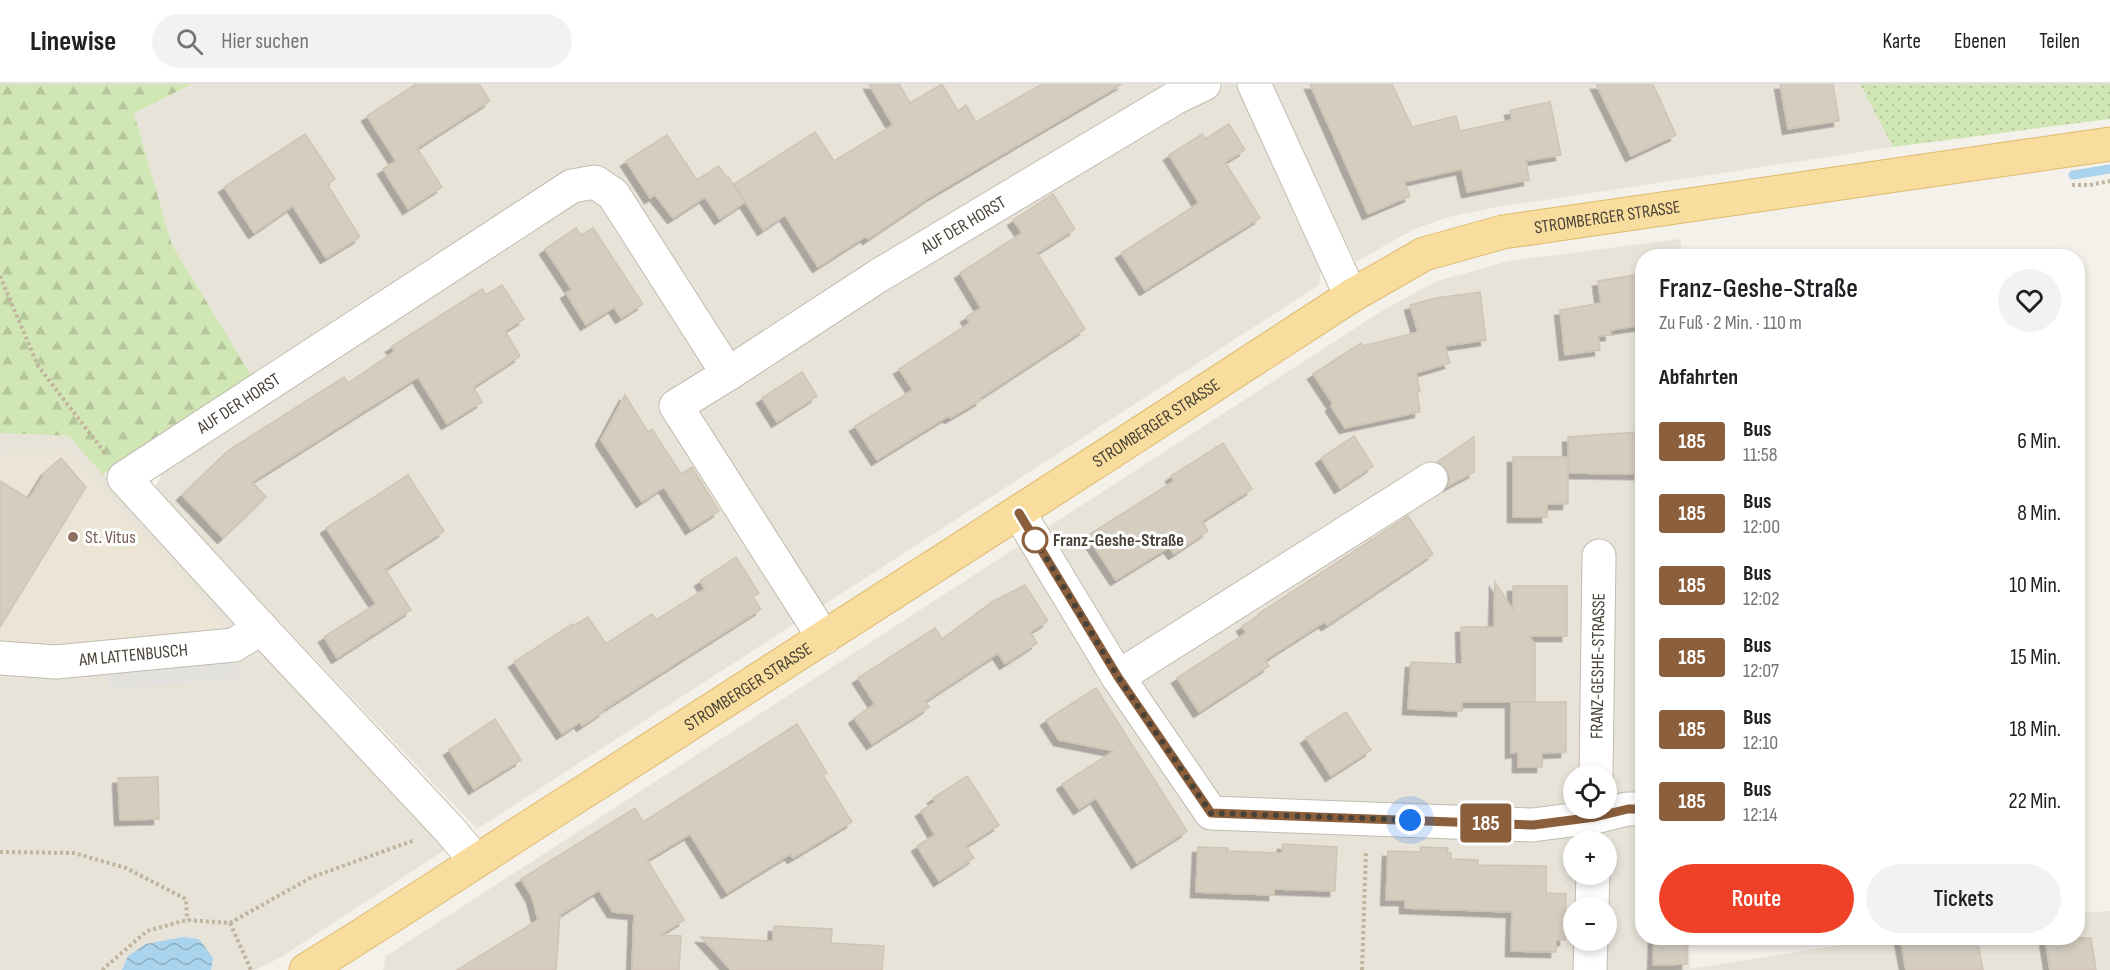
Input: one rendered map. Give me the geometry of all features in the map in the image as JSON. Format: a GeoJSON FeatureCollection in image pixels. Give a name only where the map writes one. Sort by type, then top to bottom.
{"type":"FeatureCollection","features":[{"type":"Feature","properties":{"kind":"main road","name":"STROMBERGER STRASSE"},"geometry":{"type":"LineString","coordinates":[[306,970],[399,913],[1351,296],[1425,254],[1503,232],[2110,144]]}},
{"type":"Feature","properties":{"kind":"street","name":"AUF DER HORST"},"geometry":{"type":"LineString","coordinates":[[824,638],[676,406],[728,375],[878,276],[1175,98],[1204,84]]}},
{"type":"Feature","properties":{"kind":"street"},"geometry":{"type":"LineString","coordinates":[[1254,84],[1351,296]]}},
{"type":"Feature","properties":{"kind":"street","name":"AUF DER HORST"},"geometry":{"type":"LineString","coordinates":[[123,478],[572,186],[595,182],[613,194],[728,375]]}},
{"type":"Feature","properties":{"kind":"street"},"geometry":{"type":"LineString","coordinates":[[123,478],[476,861]]}},
{"type":"Feature","properties":{"kind":"street"},"geometry":{"type":"LineString","coordinates":[[1118,677],[1431,478]]}},
{"type":"Feature","properties":{"kind":"street"},"geometry":{"type":"LineString","coordinates":[[1019,513],[1118,677],[1211,813],[1533,825],[1595,822],[1628,809],[1635,809]]}},
{"type":"Feature","properties":{"kind":"street","name":"FRANZ-GESHE-STRASSE"},"geometry":{"type":"LineString","coordinates":[[1596,765],[1599,556]]}},
{"type":"Feature","properties":{"kind":"street","name":"AM LATTENBUSCH"},"geometry":{"type":"LineString","coordinates":[[0,658],[56,662],[234,645],[261,628]]}},
{"type":"Feature","properties":{"kind":"street"},"geometry":{"type":"LineString","coordinates":[[1590,970],[1591,951]]}},
{"type":"Feature","properties":{"kind":"path"},"geometry":{"type":"LineString","coordinates":[[0,276],[38,366],[123,478]]}},
{"type":"Feature","properties":{"kind":"path"},"geometry":{"type":"LineString","coordinates":[[1362,970],[1366,819]]}},
{"type":"Feature","properties":{"kind":"path"},"geometry":{"type":"LineString","coordinates":[[102,970],[147,932],[187,920],[230,923],[312,877],[448,828]]}},
{"type":"Feature","properties":{"kind":"path"},"geometry":{"type":"LineString","coordinates":[[0,852],[74,853],[126,868],[186,899],[187,920]]}},
{"type":"Feature","properties":{"kind":"path"},"geometry":{"type":"LineString","coordinates":[[230,923],[251,970]]}},
{"type":"Feature","properties":{"kind":"shaded area"},"geometry":{"type":"Polygon","coordinates":[[[192,84],[1236,84],[1321,266],[1319,285],[477,829],[154,490],[167,464],[267,402],[172,245],[134,113],[192,84]]]}},
{"type":"Feature","properties":{"kind":"shaded area"},"geometry":{"type":"Polygon","coordinates":[[[1269,84],[1860,84],[1893,147],[1492,208],[1449,217],[1414,229],[1356,262],[1269,84]]]}},
{"type":"Feature","properties":{"kind":"shaded area"},"geometry":{"type":"Polygon","coordinates":[[[1680,239],[1682,249],[1635,249],[1635,945],[1690,945],[1690,969],[1840,945],[2085,945],[2085,913],[2110,911],[2110,970],[383,970],[386,956],[1380,312],[1437,281],[1509,261],[1680,239]]]}},
{"type":"Feature","properties":{"kind":"shaded area"},"geometry":{"type":"Polygon","coordinates":[[[0,433],[69,436],[448,848],[281,957],[256,970],[0,970],[0,433]]]}},
{"type":"Feature","properties":{"kind":"shaded area","name":"St. Vitus"},"geometry":{"type":"Polygon","coordinates":[[[69,452],[221,618],[226,627],[211,636],[55,649],[0,644],[0,455],[69,452]]]}},
{"type":"Feature","properties":{"kind":"shaded area"},"geometry":{"type":"Polygon","coordinates":[[[237,655],[239,678],[110,689],[108,665],[237,655]]]}},
{"type":"Feature","properties":{"kind":"green space"},"geometry":{"type":"Polygon","coordinates":[[[0,84],[192,84],[134,113],[172,245],[251,375],[124,458],[103,475],[69,436],[0,433],[0,84]]]}},
{"type":"Feature","properties":{"kind":"green space"},"geometry":{"type":"Polygon","coordinates":[[[1860,84],[2110,84],[2110,119],[1893,147],[1860,84]]]}},
{"type":"Feature","properties":{"kind":"water"},"geometry":{"type":"Polygon","coordinates":[[[183,937],[199,939],[213,958],[211,970],[122,970],[128,956],[146,944],[183,937]]]}},
{"type":"Feature","properties":{"kind":"building"},"geometry":{"type":"Polygon","coordinates":[[[416,84],[479,84],[490,101],[417,148],[442,187],[408,209],[383,169],[396,161],[367,116],[416,84]]]}},
{"type":"Feature","properties":{"kind":"building"},"geometry":{"type":"Polygon","coordinates":[[[869,84],[899,84],[910,103],[942,84],[958,111],[966,105],[976,122],[1042,84],[1122,84],[933,195],[868,239],[866,236],[818,267],[785,215],[763,230],[734,184],[815,132],[834,161],[893,125],[869,84]]]}},
{"type":"Feature","properties":{"kind":"building"},"geometry":{"type":"Polygon","coordinates":[[[1310,84],[1392,84],[1412,127],[1456,116],[1460,131],[1512,120],[1510,110],[1550,102],[1561,155],[1526,161],[1529,180],[1467,192],[1462,169],[1404,182],[1410,196],[1368,214],[1310,84]]]}},
{"type":"Feature","properties":{"kind":"building"},"geometry":{"type":"Polygon","coordinates":[[[1596,84],[1653,84],[1676,135],[1631,156],[1596,84]]]}},
{"type":"Feature","properties":{"kind":"building"},"geometry":{"type":"Polygon","coordinates":[[[1780,84],[1833,84],[1839,121],[1788,129],[1780,84]]]}},
{"type":"Feature","properties":{"kind":"building"},"geometry":{"type":"Polygon","coordinates":[[[1229,124],[1245,150],[1225,162],[1260,218],[1145,290],[1121,253],[1199,203],[1169,155],[1202,134],[1205,139],[1229,124]]]}},
{"type":"Feature","properties":{"kind":"building"},"geometry":{"type":"Polygon","coordinates":[[[305,134],[335,179],[327,184],[360,237],[326,258],[293,206],[254,233],[224,187],[305,134]]]}},
{"type":"Feature","properties":{"kind":"building"},"geometry":{"type":"Polygon","coordinates":[[[667,135],[697,180],[719,166],[745,202],[720,219],[705,197],[673,218],[655,195],[650,198],[626,161],[667,135]]]}},
{"type":"Feature","properties":{"kind":"building"},"geometry":{"type":"Polygon","coordinates":[[[1053,194],[1075,229],[1037,253],[1085,329],[980,398],[981,400],[950,418],[948,416],[877,460],[855,426],[913,390],[899,369],[970,323],[966,317],[981,308],[960,273],[1022,233],[1013,220],[1053,194]]]}},
{"type":"Feature","properties":{"kind":"building"},"geometry":{"type":"Polygon","coordinates":[[[576,228],[581,235],[593,228],[643,304],[621,318],[614,307],[586,325],[566,293],[572,290],[545,249],[576,228]]]}},
{"type":"Feature","properties":{"kind":"building"},"geometry":{"type":"Polygon","coordinates":[[[1635,275],[1635,326],[1610,330],[1611,335],[1598,336],[1600,350],[1565,355],[1560,310],[1601,303],[1598,281],[1635,275]]]}},
{"type":"Feature","properties":{"kind":"building"},"geometry":{"type":"Polygon","coordinates":[[[502,285],[524,319],[505,331],[520,356],[473,387],[482,402],[447,424],[418,377],[252,482],[266,497],[223,538],[182,495],[229,450],[344,377],[348,383],[395,351],[391,347],[482,289],[486,295],[502,285]]]}},
{"type":"Feature","properties":{"kind":"building"},"geometry":{"type":"Polygon","coordinates":[[[1480,292],[1486,340],[1445,346],[1450,363],[1416,373],[1420,391],[1417,392],[1420,412],[1345,428],[1331,406],[1333,404],[1313,374],[1361,343],[1363,346],[1418,332],[1410,305],[1436,298],[1480,292]]]}},
{"type":"Feature","properties":{"kind":"building"},"geometry":{"type":"Polygon","coordinates":[[[802,372],[817,396],[777,422],[762,398],[802,372]]]}},
{"type":"Feature","properties":{"kind":"building"},"geometry":{"type":"Polygon","coordinates":[[[625,395],[648,432],[652,429],[681,474],[692,467],[719,511],[691,529],[664,487],[642,502],[601,440],[625,395]]]}},
{"type":"Feature","properties":{"kind":"building"},"geometry":{"type":"Polygon","coordinates":[[[1635,432],[1635,474],[1569,473],[1568,437],[1635,432]]]}},
{"type":"Feature","properties":{"kind":"building"},"geometry":{"type":"Polygon","coordinates":[[[1354,436],[1373,466],[1340,488],[1321,458],[1354,436]]]}},
{"type":"Feature","properties":{"kind":"building"},"geometry":{"type":"Polygon","coordinates":[[[1474,437],[1474,472],[1448,486],[1450,478],[1447,470],[1437,462],[1474,437]]]}},
{"type":"Feature","properties":{"kind":"building"},"geometry":{"type":"Polygon","coordinates":[[[1223,443],[1252,489],[1202,521],[1208,531],[1174,554],[1169,547],[1116,580],[1087,536],[1174,481],[1171,476],[1223,443]]]}},
{"type":"Feature","properties":{"kind":"building"},"geometry":{"type":"Polygon","coordinates":[[[1513,457],[1568,457],[1568,504],[1547,504],[1547,517],[1513,517],[1513,457]]]}},
{"type":"Feature","properties":{"kind":"building"},"geometry":{"type":"Polygon","coordinates":[[[61,458],[86,487],[0,627],[0,481],[29,499],[46,471],[61,458]]]}},
{"type":"Feature","properties":{"kind":"building"},"geometry":{"type":"Polygon","coordinates":[[[408,475],[444,531],[385,569],[411,610],[337,658],[324,637],[376,604],[326,528],[408,475]]]}},
{"type":"Feature","properties":{"kind":"building"},"geometry":{"type":"Polygon","coordinates":[[[1408,516],[1433,554],[1327,625],[1324,622],[1265,660],[1269,666],[1199,712],[1177,678],[1246,633],[1242,626],[1259,616],[1258,614],[1408,516]]]}},
{"type":"Feature","properties":{"kind":"building"},"geometry":{"type":"Polygon","coordinates":[[[736,557],[759,593],[753,597],[761,609],[603,710],[582,726],[580,722],[562,734],[514,662],[572,624],[573,626],[588,617],[606,644],[652,614],[656,620],[705,589],[700,581],[736,557]]]}},
{"type":"Feature","properties":{"kind":"building"},"geometry":{"type":"Polygon","coordinates":[[[1495,582],[1513,610],[1513,586],[1567,586],[1567,636],[1529,636],[1535,644],[1535,702],[1462,702],[1462,711],[1408,709],[1411,662],[1462,664],[1461,627],[1494,627],[1495,582]]]}},
{"type":"Feature","properties":{"kind":"building"},"geometry":{"type":"Polygon","coordinates":[[[1025,585],[1048,621],[1030,632],[1037,643],[1005,664],[998,653],[925,701],[929,707],[872,744],[854,718],[875,704],[858,678],[935,628],[942,639],[992,602],[1025,585]]]}},
{"type":"Feature","properties":{"kind":"building"},"geometry":{"type":"Polygon","coordinates":[[[1096,688],[1187,831],[1137,863],[1096,798],[1079,809],[1062,784],[1114,751],[1059,740],[1046,720],[1096,688]]]}},
{"type":"Feature","properties":{"kind":"building"},"geometry":{"type":"Polygon","coordinates":[[[1511,702],[1566,702],[1566,752],[1542,753],[1542,767],[1518,767],[1518,752],[1511,753],[1511,702]]]}},
{"type":"Feature","properties":{"kind":"building"},"geometry":{"type":"Polygon","coordinates":[[[1346,712],[1371,750],[1331,776],[1306,738],[1346,712]]]}},
{"type":"Feature","properties":{"kind":"building"},"geometry":{"type":"Polygon","coordinates":[[[495,719],[521,760],[474,789],[449,750],[495,719]]]}},
{"type":"Feature","properties":{"kind":"building"},"geometry":{"type":"Polygon","coordinates":[[[797,724],[827,773],[823,775],[852,822],[793,858],[790,854],[727,893],[690,834],[647,860],[684,920],[660,935],[681,936],[679,970],[632,970],[634,914],[613,912],[599,890],[560,915],[556,970],[457,970],[538,920],[532,897],[521,879],[635,808],[643,822],[797,724]]]}},
{"type":"Feature","properties":{"kind":"building"},"geometry":{"type":"Polygon","coordinates":[[[967,776],[999,825],[966,846],[974,858],[939,881],[917,846],[935,835],[921,811],[935,802],[933,798],[967,776]]]}},
{"type":"Feature","properties":{"kind":"building"},"geometry":{"type":"Polygon","coordinates":[[[158,777],[159,819],[120,820],[118,778],[158,777]]]}},
{"type":"Feature","properties":{"kind":"building"},"geometry":{"type":"Polygon","coordinates":[[[1283,844],[1337,847],[1335,891],[1274,889],[1274,895],[1196,892],[1198,847],[1228,848],[1227,851],[1282,853],[1283,844]]]}},
{"type":"Feature","properties":{"kind":"building"},"geometry":{"type":"Polygon","coordinates":[[[1421,847],[1448,848],[1447,853],[1451,853],[1451,859],[1478,860],[1478,865],[1546,866],[1546,893],[1566,894],[1566,897],[1563,897],[1563,940],[1556,940],[1556,952],[1511,951],[1512,912],[1405,908],[1405,900],[1386,900],[1388,851],[1420,852],[1421,847]]]}},
{"type":"Feature","properties":{"kind":"building"},"geometry":{"type":"Polygon","coordinates":[[[774,926],[832,929],[831,943],[884,946],[882,970],[731,970],[701,937],[773,941],[774,926]]]}},
{"type":"Feature","properties":{"kind":"building"},"geometry":{"type":"Polygon","coordinates":[[[2085,938],[2091,938],[2096,970],[2050,970],[2046,945],[2085,945],[2085,938]]]}},
{"type":"Feature","properties":{"kind":"building"},"geometry":{"type":"Polygon","coordinates":[[[1654,945],[1687,945],[1687,964],[1653,965],[1654,945]]]}},
{"type":"Feature","properties":{"kind":"building"},"geometry":{"type":"Polygon","coordinates":[[[1901,945],[1978,945],[1983,970],[1906,970],[1901,945]]]}},
{"type":"Feature","properties":{"kind":"waterway"},"geometry":{"type":"LineString","coordinates":[[2073,175],[2110,169]]}},
{"type":"Feature","properties":{"kind":"bus line","name":"185"},"geometry":{"type":"LineString","coordinates":[[1019,513],[1118,677],[1211,813],[1533,825],[1635,809]]}},
{"type":"Feature","properties":{"kind":"place","name":"St. Vitus"},"geometry":{"type":"Point","coordinates":[73,537]}},
{"type":"Feature","properties":{"kind":"place","name":"Franz-Geshe-Straße"},"geometry":{"type":"Point","coordinates":[1035,540]}},
{"type":"Feature","properties":{"kind":"route"},"geometry":{"type":"LineString","coordinates":[[1035,540],[1030,531],[1118,677],[1211,813],[1410,820]]}}]}
